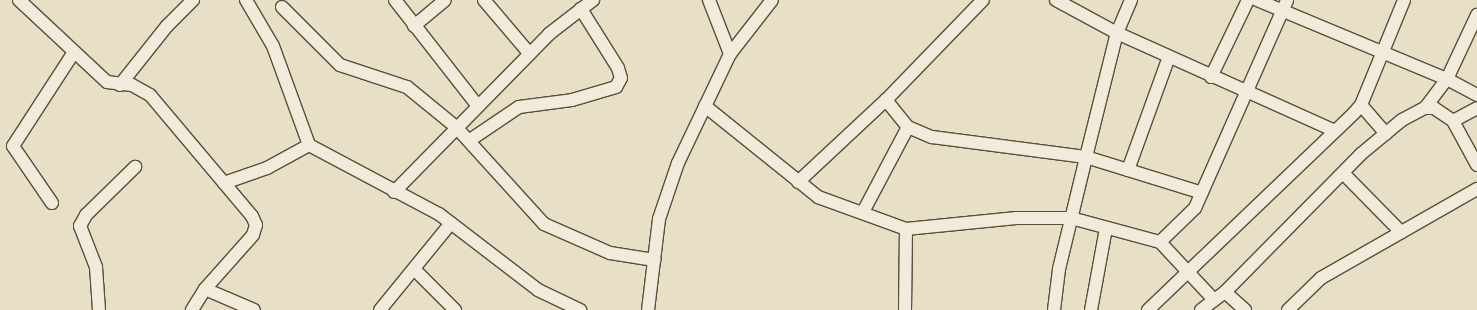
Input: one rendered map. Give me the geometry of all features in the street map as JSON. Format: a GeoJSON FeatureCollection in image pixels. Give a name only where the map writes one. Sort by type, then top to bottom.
{"type":"FeatureCollection","features":[{"type":"Feature","properties":{"kind":"street"},"geometry":{"type":"LineString","coordinates":[[19,0],[107,82],[137,87],[150,95],[252,216],[256,225],[253,235],[205,289],[192,310]]}},
{"type":"Feature","properties":{"kind":"street"},"geometry":{"type":"LineString","coordinates":[[120,85],[167,26],[193,0]]}},
{"type":"Feature","properties":{"kind":"street"},"geometry":{"type":"LineString","coordinates":[[246,0],[273,46],[309,145],[451,223],[538,290],[580,310]]}},
{"type":"Feature","properties":{"kind":"street"},"geometry":{"type":"LineString","coordinates":[[395,0],[477,105]]}},
{"type":"Feature","properties":{"kind":"street"},"geometry":{"type":"LineString","coordinates":[[414,26],[445,0]]}},
{"type":"Feature","properties":{"kind":"street"},"geometry":{"type":"LineString","coordinates":[[484,0],[529,53]]}},
{"type":"Feature","properties":{"kind":"street"},"geometry":{"type":"LineString","coordinates":[[709,0],[730,54]]}},
{"type":"Feature","properties":{"kind":"street"},"geometry":{"type":"LineString","coordinates":[[648,310],[659,219],[678,162],[730,54],[772,0]]}},
{"type":"Feature","properties":{"kind":"street"},"geometry":{"type":"LineString","coordinates":[[798,182],[886,100],[983,0]]}},
{"type":"Feature","properties":{"kind":"street"},"geometry":{"type":"LineString","coordinates":[[1056,0],[1071,3],[1117,33],[1244,92],[1333,130]]}},
{"type":"Feature","properties":{"kind":"street"},"geometry":{"type":"LineString","coordinates":[[1054,310],[1059,269],[1086,157],[1117,33],[1131,0]]}},
{"type":"Feature","properties":{"kind":"street"},"geometry":{"type":"LineString","coordinates":[[1211,77],[1248,0]]}},
{"type":"Feature","properties":{"kind":"street"},"geometry":{"type":"LineString","coordinates":[[1257,0],[1284,5],[1381,51],[1447,79],[1477,95]]}},
{"type":"Feature","properties":{"kind":"street"},"geometry":{"type":"LineString","coordinates":[[1148,310],[1333,130],[1361,105],[1381,51],[1404,0]]}},
{"type":"Feature","properties":{"kind":"street"},"geometry":{"type":"LineString","coordinates":[[394,192],[529,53],[587,3],[618,68],[621,78],[616,87],[572,100],[519,107],[470,140]]}},
{"type":"Feature","properties":{"kind":"street"},"geometry":{"type":"LineString","coordinates":[[1160,242],[1195,208],[1244,92],[1284,5]]}},
{"type":"Feature","properties":{"kind":"street"},"geometry":{"type":"LineString","coordinates":[[282,7],[340,64],[407,87],[456,127],[470,140],[544,224],[610,252],[654,260]]}},
{"type":"Feature","properties":{"kind":"street"},"geometry":{"type":"LineString","coordinates":[[1201,310],[1225,292],[1343,172],[1386,134],[1425,108],[1447,79],[1477,15]]}},
{"type":"Feature","properties":{"kind":"street"},"geometry":{"type":"LineString","coordinates":[[52,203],[13,146],[74,52]]}},
{"type":"Feature","properties":{"kind":"street"},"geometry":{"type":"LineString","coordinates":[[1128,170],[1169,57]]}},
{"type":"Feature","properties":{"kind":"street"},"geometry":{"type":"LineString","coordinates":[[886,100],[908,127],[968,144],[1086,157],[1202,193]]}},
{"type":"Feature","properties":{"kind":"street"},"geometry":{"type":"LineString","coordinates":[[1361,105],[1386,134]]}},
{"type":"Feature","properties":{"kind":"street"},"geometry":{"type":"LineString","coordinates":[[705,106],[818,197],[863,212],[906,229],[1016,218],[1072,218],[1160,242],[1214,300]]}},
{"type":"Feature","properties":{"kind":"street"},"geometry":{"type":"LineString","coordinates":[[1425,108],[1441,111],[1452,121],[1477,165]]}},
{"type":"Feature","properties":{"kind":"street"},"geometry":{"type":"LineString","coordinates":[[1452,121],[1477,108]]}},
{"type":"Feature","properties":{"kind":"street"},"geometry":{"type":"LineString","coordinates":[[863,212],[908,127]]}},
{"type":"Feature","properties":{"kind":"street"},"geometry":{"type":"LineString","coordinates":[[224,183],[267,168],[309,145]]}},
{"type":"Feature","properties":{"kind":"street"},"geometry":{"type":"LineString","coordinates":[[99,310],[96,268],[80,226],[86,215],[135,167]]}},
{"type":"Feature","properties":{"kind":"street"},"geometry":{"type":"LineString","coordinates":[[1343,172],[1401,232]]}},
{"type":"Feature","properties":{"kind":"street"},"geometry":{"type":"LineString","coordinates":[[1288,310],[1321,278],[1477,189]]}},
{"type":"Feature","properties":{"kind":"street"},"geometry":{"type":"LineString","coordinates":[[380,310],[451,223]]}},
{"type":"Feature","properties":{"kind":"street"},"geometry":{"type":"LineString","coordinates":[[1092,310],[1106,228]]}},
{"type":"Feature","properties":{"kind":"street"},"geometry":{"type":"LineString","coordinates":[[905,310],[906,229]]}},
{"type":"Feature","properties":{"kind":"street"},"geometry":{"type":"LineString","coordinates":[[414,269],[455,310]]}},
{"type":"Feature","properties":{"kind":"street"},"geometry":{"type":"LineString","coordinates":[[205,289],[254,310]]}},
{"type":"Feature","properties":{"kind":"street"},"geometry":{"type":"LineString","coordinates":[[1225,292],[1245,310]]}}]}
